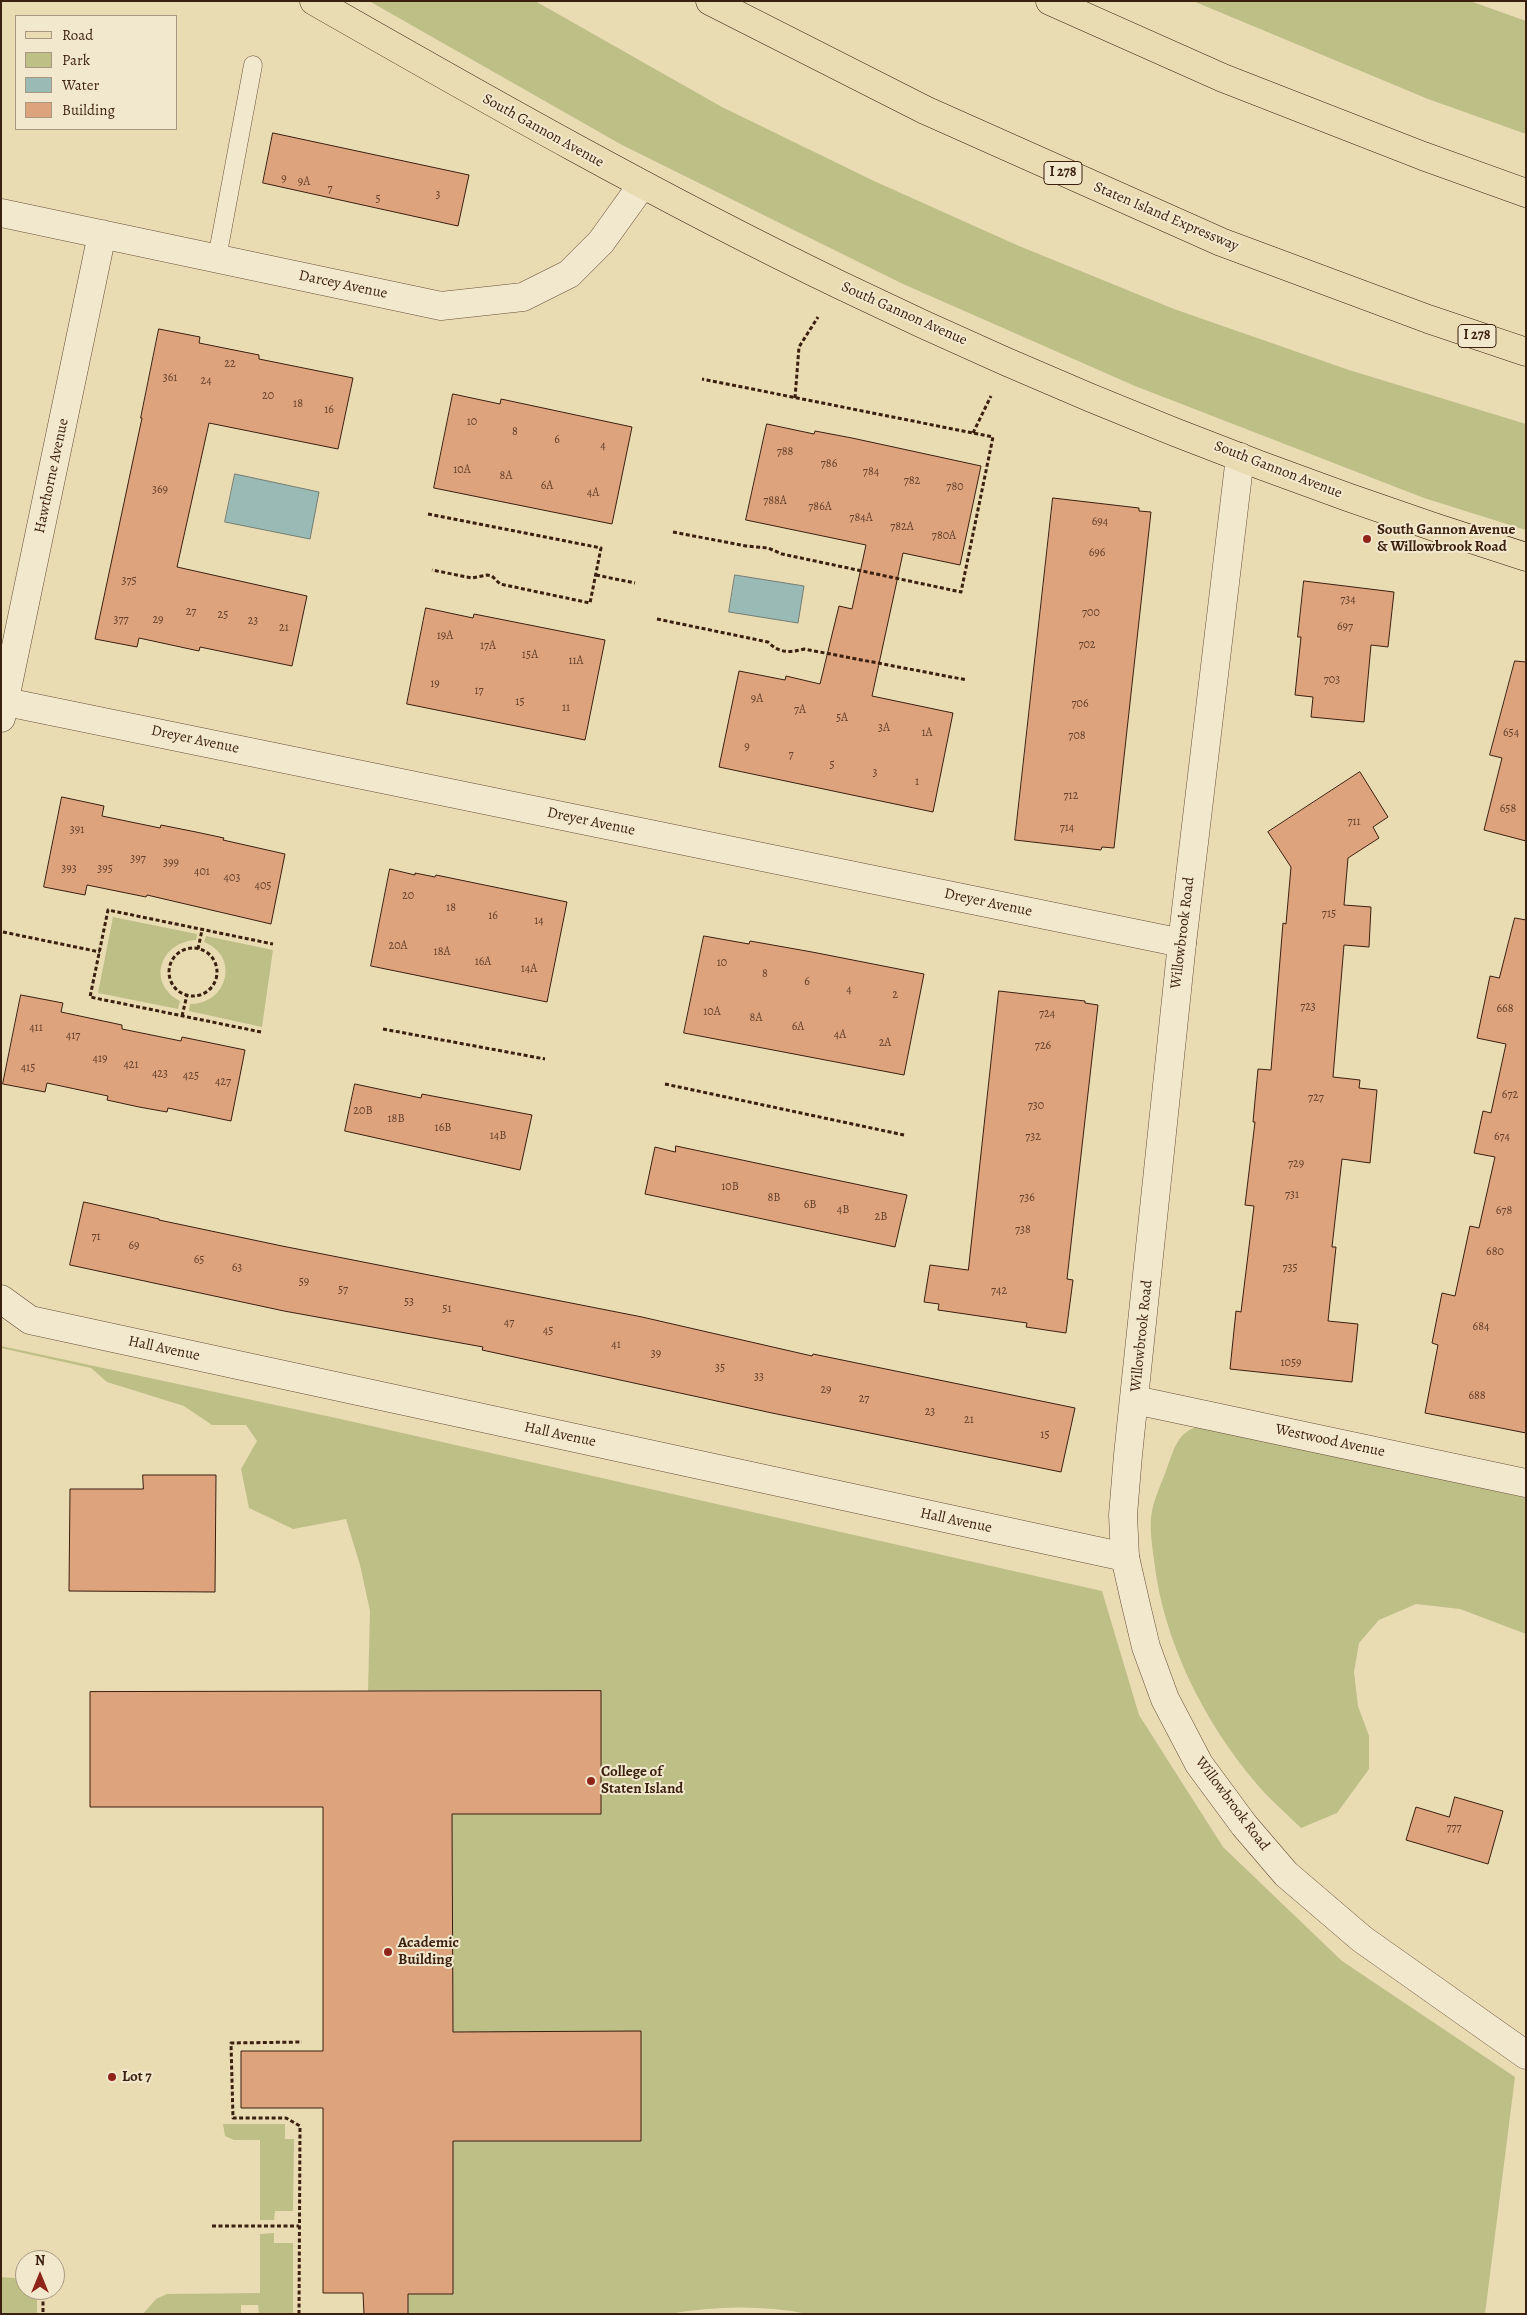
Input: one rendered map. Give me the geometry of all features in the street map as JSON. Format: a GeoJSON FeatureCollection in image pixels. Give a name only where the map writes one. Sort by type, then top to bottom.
{"type":"FeatureCollection","features":[{"type":"Feature","properties":{"kind":"main road","name":"South Gannon Avenue"},"geometry":{"type":"LineString","coordinates":[[314,1],[642,185],[841,286],[1049,379],[1240,457],[1414,521],[1526,558]]}},
{"type":"Feature","properties":{"kind":"main road","name":"Staten Island Expressway"},"geometry":{"type":"LineString","coordinates":[[710,1],[926,110],[1027,157],[1221,242],[1418,315],[1526,352]]}},
{"type":"Feature","properties":{"kind":"main road"},"geometry":{"type":"LineString","coordinates":[[1050,1],[1223,78],[1526,193]]}},
{"type":"Feature","properties":{"kind":"street","name":"Darcey Avenue"},"geometry":{"type":"LineString","coordinates":[[1,213],[441,306],[523,296],[569,274],[601,242],[642,185]]}},
{"type":"Feature","properties":{"kind":"street","name":"Hawthorne Avenue"},"geometry":{"type":"LineString","coordinates":[[2,707],[102,234]]}},
{"type":"Feature","properties":{"kind":"street","name":"Willowbrook Road"},"geometry":{"type":"LineString","coordinates":[[1240,457],[1182,943],[1123,1515],[1125,1557],[1146,1647],[1165,1699],[1199,1764],[1244,1825],[1286,1874],[1362,1939],[1526,2055]]}},
{"type":"Feature","properties":{"kind":"street","name":"Dreyer Avenue"},"geometry":{"type":"LineString","coordinates":[[2,707],[1182,943]]}},
{"type":"Feature","properties":{"kind":"street","name":"Hall Avenue"},"geometry":{"type":"LineString","coordinates":[[1,1299],[30,1320],[1125,1557]]}},
{"type":"Feature","properties":{"kind":"street","name":"Westwood Avenue"},"geometry":{"type":"LineString","coordinates":[[1135,1400],[1526,1483]]}},
{"type":"Feature","properties":{"kind":"lane"},"geometry":{"type":"LineString","coordinates":[[217,258],[253,64]]}},
{"type":"Feature","properties":{"kind":"path"},"geometry":{"type":"LineString","coordinates":[[795,398],[799,347],[818,317]]}},
{"type":"Feature","properties":{"kind":"path"},"geometry":{"type":"LineString","coordinates":[[673,532],[746,546],[768,548],[782,554],[961,592],[993,437],[702,379]]}},
{"type":"Feature","properties":{"kind":"path"},"geometry":{"type":"LineString","coordinates":[[972,433],[991,396]]}},
{"type":"Feature","properties":{"kind":"path"},"geometry":{"type":"LineString","coordinates":[[428,514],[602,548],[590,603],[500,584],[492,576],[472,578],[432,570]]}},
{"type":"Feature","properties":{"kind":"path"},"geometry":{"type":"LineString","coordinates":[[596,575],[635,583]]}},
{"type":"Feature","properties":{"kind":"path"},"geometry":{"type":"LineString","coordinates":[[657,619],[768,642],[784,652],[804,649],[967,680]]}},
{"type":"Feature","properties":{"kind":"path"},"geometry":{"type":"LineString","coordinates":[[261,1032],[90,997],[108,910],[273,944]]}},
{"type":"Feature","properties":{"kind":"path"},"geometry":{"type":"LineString","coordinates":[[198,949],[202,930]]}},
{"type":"Feature","properties":{"kind":"path"},"geometry":{"type":"LineString","coordinates":[[3,932],[100,952]]}},
{"type":"Feature","properties":{"kind":"path"},"geometry":{"type":"LineString","coordinates":[[198,949],[211,956],[215,963],[216,978],[208,990],[195,996],[187,995],[180,993],[171,981],[170,967],[173,960],[184,950],[198,949]]}},
{"type":"Feature","properties":{"kind":"path"},"geometry":{"type":"LineString","coordinates":[[182,1016],[187,995]]}},
{"type":"Feature","properties":{"kind":"path"},"geometry":{"type":"LineString","coordinates":[[383,1029],[545,1059]]}},
{"type":"Feature","properties":{"kind":"path"},"geometry":{"type":"LineString","coordinates":[[665,1084],[904,1135]]}},
{"type":"Feature","properties":{"kind":"path"},"geometry":{"type":"LineString","coordinates":[[300,2314],[300,2126],[286,2118],[232,2118],[231,2043],[302,2042]]}},
{"type":"Feature","properties":{"kind":"path"},"geometry":{"type":"LineString","coordinates":[[212,2226],[300,2226]]}},
{"type":"Feature","properties":{"kind":"path"},"geometry":{"type":"LineString","coordinates":[[43,2300],[43,2314]]}},
{"type":"Feature","properties":{"kind":"green space"},"geometry":{"type":"Polygon","coordinates":[[[369,1],[535,1],[722,107],[874,181],[1019,246],[1174,309],[1349,370],[1526,424],[1526,530],[1424,498],[1135,386],[903,284],[622,145],[369,1]]]}},
{"type":"Feature","properties":{"kind":"green space"},"geometry":{"type":"Polygon","coordinates":[[[1193,1],[1470,1],[1526,21],[1526,134],[1428,99],[1193,1]]]}},
{"type":"Feature","properties":{"kind":"green space"},"geometry":{"type":"Polygon","coordinates":[[[113,917],[197,934],[196,940],[184,942],[174,948],[166,955],[162,964],[163,984],[169,993],[180,1001],[178,1009],[98,993],[113,917]]]}},
{"type":"Feature","properties":{"kind":"green space"},"geometry":{"type":"Polygon","coordinates":[[[206,936],[273,950],[262,1027],[189,1011],[190,1004],[203,1002],[213,996],[221,988],[225,978],[222,958],[215,949],[204,942],[206,936]]]}},
{"type":"Feature","properties":{"kind":"green space","name":"College of Staten Island"},"geometry":{"type":"Polygon","coordinates":[[[1,1346],[336,1418],[1102,1591],[1139,1715],[1223,1847],[1342,1961],[1515,2077],[1485,2314],[808,2314],[773,2309],[721,2308],[668,2314],[408,2314],[408,2294],[453,2294],[453,2063],[425,1814],[601,1814],[601,1691],[368,1691],[370,1611],[360,1565],[346,1519],[293,1529],[249,1508],[241,1469],[257,1441],[246,1425],[212,1425],[184,1406],[107,1382],[91,1368],[1,1348],[1,1346]]]}},
{"type":"Feature","properties":{"kind":"green space"},"geometry":{"type":"Polygon","coordinates":[[[1204,1426],[1526,1498],[1526,1634],[1460,1609],[1416,1604],[1379,1620],[1359,1643],[1354,1672],[1358,1706],[1369,1736],[1369,1769],[1337,1813],[1301,1828],[1260,1788],[1236,1758],[1219,1732],[1188,1678],[1166,1620],[1159,1590],[1151,1535],[1153,1506],[1178,1441],[1188,1431],[1204,1426]]]}},
{"type":"Feature","properties":{"kind":"green space"},"geometry":{"type":"Polygon","coordinates":[[[223,2124],[285,2124],[285,2139],[294,2139],[293,2211],[275,2211],[274,2220],[260,2220],[260,2140],[234,2140],[225,2136],[223,2124]]]}},
{"type":"Feature","properties":{"kind":"green space"},"geometry":{"type":"Polygon","coordinates":[[[274,2233],[274,2243],[293,2243],[293,2314],[259,2314],[258,2305],[241,2305],[241,2314],[143,2314],[156,2299],[167,2294],[260,2293],[260,2234],[274,2233]]]}},
{"type":"Feature","properties":{"kind":"green space"},"geometry":{"type":"Polygon","coordinates":[[[1,2277],[15,2278],[15,2300],[37,2300],[37,2314],[1,2314],[1,2277]]]}},
{"type":"Feature","properties":{"kind":"water"},"geometry":{"type":"Polygon","coordinates":[[[235,474],[319,492],[310,539],[225,522],[235,474]]]}},
{"type":"Feature","properties":{"kind":"water"},"geometry":{"type":"Polygon","coordinates":[[[735,575],[804,586],[798,623],[729,612],[735,575]]]}},
{"type":"Feature","properties":{"kind":"building"},"geometry":{"type":"Polygon","coordinates":[[[273,133],[469,175],[458,226],[263,183],[273,133]]]}},
{"type":"Feature","properties":{"kind":"building"},"geometry":{"type":"Polygon","coordinates":[[[159,329],[200,337],[199,343],[259,355],[259,359],[353,378],[338,449],[209,423],[177,567],[307,596],[292,666],[200,647],[199,651],[139,638],[137,647],[95,639],[159,329]]]}},
{"type":"Feature","properties":{"kind":"building"},"geometry":{"type":"Polygon","coordinates":[[[453,394],[500,404],[501,399],[632,427],[612,524],[434,488],[453,394]]]}},
{"type":"Feature","properties":{"kind":"building"},"geometry":{"type":"Polygon","coordinates":[[[767,424],[814,434],[815,431],[852,438],[981,466],[960,565],[903,553],[872,696],[953,713],[933,812],[719,767],[739,671],[785,680],[786,676],[820,684],[839,606],[852,609],[866,545],[746,520],[767,424]]]}},
{"type":"Feature","properties":{"kind":"building"},"geometry":{"type":"Polygon","coordinates":[[[1053,498],[1139,508],[1139,511],[1151,512],[1114,848],[1102,847],[1101,850],[1015,840],[1053,498]]]}},
{"type":"Feature","properties":{"kind":"building"},"geometry":{"type":"Polygon","coordinates":[[[1304,581],[1394,592],[1388,647],[1371,645],[1364,722],[1311,717],[1313,697],[1295,695],[1301,637],[1298,637],[1304,581]]]}},
{"type":"Feature","properties":{"kind":"building"},"geometry":{"type":"Polygon","coordinates":[[[426,608],[473,618],[474,614],[605,640],[585,740],[407,704],[426,608]]]}},
{"type":"Feature","properties":{"kind":"building"},"geometry":{"type":"Polygon","coordinates":[[[1515,661],[1526,662],[1526,841],[1484,830],[1502,758],[1490,755],[1515,661]]]}},
{"type":"Feature","properties":{"kind":"building"},"geometry":{"type":"Polygon","coordinates":[[[1360,772],[1388,817],[1373,827],[1379,838],[1348,858],[1344,905],[1371,907],[1369,947],[1344,945],[1333,1077],[1360,1080],[1359,1088],[1377,1090],[1370,1163],[1342,1159],[1332,1247],[1336,1247],[1328,1321],[1358,1324],[1352,1382],[1230,1369],[1236,1311],[1241,1312],[1254,1206],[1245,1205],[1255,1122],[1253,1122],[1258,1069],[1271,1070],[1283,923],[1286,924],[1291,867],[1268,832],[1360,772]]]}},
{"type":"Feature","properties":{"kind":"building"},"geometry":{"type":"Polygon","coordinates":[[[62,797],[104,806],[102,816],[160,828],[161,825],[196,832],[285,854],[271,924],[147,895],[146,897],[87,885],[85,895],[44,887],[62,797]]]}},
{"type":"Feature","properties":{"kind":"building"},"geometry":{"type":"Polygon","coordinates":[[[390,869],[415,875],[415,873],[435,877],[436,875],[567,902],[547,1002],[371,966],[390,869]]]}},
{"type":"Feature","properties":{"kind":"building"},"geometry":{"type":"Polygon","coordinates":[[[1515,918],[1526,920],[1526,1433],[1425,1413],[1438,1345],[1432,1343],[1442,1293],[1455,1296],[1470,1226],[1479,1228],[1495,1157],[1474,1153],[1483,1111],[1491,1113],[1506,1044],[1477,1038],[1490,976],[1499,978],[1515,918]]]}},
{"type":"Feature","properties":{"kind":"building"},"geometry":{"type":"Polygon","coordinates":[[[704,936],[749,944],[750,941],[924,974],[904,1075],[684,1033],[704,936]]]}},
{"type":"Feature","properties":{"kind":"building"},"geometry":{"type":"Polygon","coordinates":[[[999,991],[1085,1001],[1085,1003],[1098,1005],[1067,1279],[1073,1280],[1066,1333],[1026,1327],[1027,1323],[938,1310],[939,1304],[924,1302],[930,1265],[968,1270],[999,991]]]}},
{"type":"Feature","properties":{"kind":"building"},"geometry":{"type":"Polygon","coordinates":[[[21,995],[63,1003],[61,1012],[122,1025],[122,1029],[181,1041],[182,1037],[245,1050],[231,1121],[168,1108],[167,1112],[139,1107],[107,1100],[108,1096],[47,1083],[45,1092],[3,1084],[21,995]]]}},
{"type":"Feature","properties":{"kind":"building"},"geometry":{"type":"Polygon","coordinates":[[[355,1084],[421,1098],[422,1094],[532,1115],[520,1170],[345,1131],[355,1084]]]}},
{"type":"Feature","properties":{"kind":"building"},"geometry":{"type":"Polygon","coordinates":[[[676,1146],[907,1195],[895,1247],[645,1194],[655,1147],[675,1152],[676,1146]]]}},
{"type":"Feature","properties":{"kind":"building"},"geometry":{"type":"Polygon","coordinates":[[[84,1202],[282,1246],[642,1317],[812,1356],[813,1354],[1075,1408],[1061,1472],[772,1413],[482,1350],[483,1347],[284,1311],[70,1265],[84,1202]]]}},
{"type":"Feature","properties":{"kind":"building"},"geometry":{"type":"Polygon","coordinates":[[[143,1475],[216,1475],[215,1592],[69,1591],[70,1489],[143,1489],[143,1475]]]}},
{"type":"Feature","properties":{"kind":"building","name":"Academic Building"},"geometry":{"type":"Polygon","coordinates":[[[601,1691],[601,1814],[452,1814],[453,2032],[641,2031],[641,2141],[453,2141],[453,2294],[408,2294],[408,2314],[364,2314],[363,2293],[323,2293],[323,2108],[241,2108],[241,2051],[323,2051],[323,1807],[90,1807],[90,1692],[601,1691]]]}},
{"type":"Feature","properties":{"kind":"building"},"geometry":{"type":"Polygon","coordinates":[[[1455,1797],[1503,1811],[1488,1864],[1406,1840],[1416,1807],[1449,1817],[1455,1797]]]}},
{"type":"Feature","properties":{"kind":"place","name":"South Gannon Avenue & Willowbrook Road"},"geometry":{"type":"Point","coordinates":[1367,539]}},
{"type":"Feature","properties":{"kind":"place","name":"College of Staten Island"},"geometry":{"type":"Point","coordinates":[591,1781]}},
{"type":"Feature","properties":{"kind":"place","name":"Academic Building"},"geometry":{"type":"Point","coordinates":[388,1952]}},
{"type":"Feature","properties":{"kind":"place","name":"Lot 7"},"geometry":{"type":"Point","coordinates":[112,2077]}}]}
